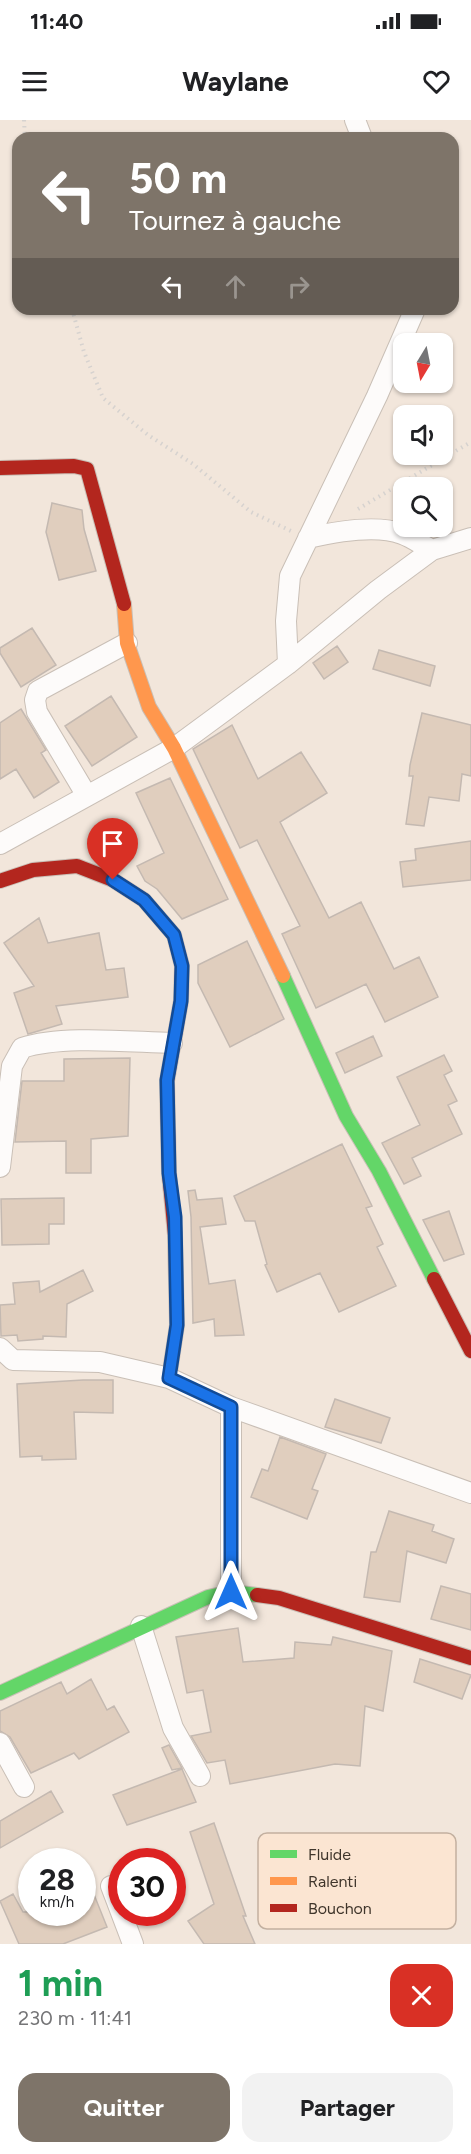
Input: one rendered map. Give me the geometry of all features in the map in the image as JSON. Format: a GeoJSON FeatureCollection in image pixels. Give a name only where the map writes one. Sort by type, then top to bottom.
{"type":"FeatureCollection","features":[{"type":"Feature","properties":{"kind":"street"},"geometry":{"type":"LineString","coordinates":[[288,664],[286,621],[291,576],[377,396],[412,315]]}},
{"type":"Feature","properties":{"kind":"street"},"geometry":{"type":"LineString","coordinates":[[0,468],[74,466],[87,469],[95,488],[126,613],[127,643],[149,707],[174,748],[280,969],[346,1116],[389,1189],[471,1351]]}},
{"type":"Feature","properties":{"kind":"street"},"geometry":{"type":"LineString","coordinates":[[308,538],[341,531],[401,533],[432,550]]}},
{"type":"Feature","properties":{"kind":"street"},"geometry":{"type":"LineString","coordinates":[[0,844],[174,748],[288,664],[378,590],[432,550],[471,537]]}},
{"type":"Feature","properties":{"kind":"street"},"geometry":{"type":"LineString","coordinates":[[87,796],[37,712],[35,700],[38,691],[127,643]]}},
{"type":"Feature","properties":{"kind":"street"},"geometry":{"type":"LineString","coordinates":[[0,881],[33,870],[77,866],[113,880],[144,900],[174,935],[182,966],[181,1001],[167,1080],[169,1173],[175,1217],[177,1325],[169,1378]]}},
{"type":"Feature","properties":{"kind":"street"},"geometry":{"type":"LineString","coordinates":[[0,1167],[12,1066],[22,1048],[34,1044],[102,1041],[172,1043]]}},
{"type":"Feature","properties":{"kind":"street"},"geometry":{"type":"LineString","coordinates":[[0,1348],[13,1360],[100,1362],[169,1378],[231,1407],[471,1492]]}},
{"type":"Feature","properties":{"kind":"street"},"geometry":{"type":"LineString","coordinates":[[231,1407],[231,1592]]}},
{"type":"Feature","properties":{"kind":"street"},"geometry":{"type":"LineString","coordinates":[[0,1693],[141,1626],[208,1597],[231,1592],[279,1598],[471,1658]]}},
{"type":"Feature","properties":{"kind":"street"},"geometry":{"type":"LineString","coordinates":[[141,1626],[174,1728],[200,1776]]}},
{"type":"Feature","properties":{"kind":"street"},"geometry":{"type":"LineString","coordinates":[[0,1743],[24,1786]]}},
{"type":"Feature","properties":{"kind":"street"},"geometry":{"type":"LineString","coordinates":[[126,1926],[133,1944]]}},
{"type":"Feature","properties":{"kind":"path"},"geometry":{"type":"LineString","coordinates":[[74,315],[84,352],[103,398],[148,435],[193,464],[251,512],[308,538]]}},
{"type":"Feature","properties":{"kind":"path"},"geometry":{"type":"LineString","coordinates":[[349,514],[471,442]]}},
{"type":"Feature","properties":{"kind":"building"},"geometry":{"type":"Polygon","coordinates":[[[52,503],[82,510],[84,529],[96,571],[59,580],[46,532],[52,503]]]}},
{"type":"Feature","properties":{"kind":"building"},"geometry":{"type":"Polygon","coordinates":[[[32,628],[56,665],[21,687],[0,653],[0,648],[32,628]]]}},
{"type":"Feature","properties":{"kind":"building"},"geometry":{"type":"Polygon","coordinates":[[[337,646],[348,662],[324,679],[313,663],[337,646]]]}},
{"type":"Feature","properties":{"kind":"building"},"geometry":{"type":"Polygon","coordinates":[[[379,650],[435,666],[430,686],[373,669],[379,650]]]}},
{"type":"Feature","properties":{"kind":"building"},"geometry":{"type":"Polygon","coordinates":[[[111,696],[137,737],[92,766],[65,726],[111,696]]]}},
{"type":"Feature","properties":{"kind":"building"},"geometry":{"type":"Polygon","coordinates":[[[21,709],[46,750],[41,753],[59,782],[34,798],[16,769],[0,779],[0,723],[21,709]]]}},
{"type":"Feature","properties":{"kind":"building"},"geometry":{"type":"Polygon","coordinates":[[[422,713],[471,725],[471,776],[462,774],[459,801],[429,797],[424,826],[406,824],[413,776],[409,776],[410,765],[422,713]]]}},
{"type":"Feature","properties":{"kind":"building"},"geometry":{"type":"Polygon","coordinates":[[[232,725],[258,779],[301,752],[327,793],[280,822],[329,918],[361,902],[394,969],[419,957],[438,997],[385,1022],[366,984],[316,1008],[282,934],[300,926],[257,840],[240,848],[193,749],[232,725]]]}},
{"type":"Feature","properties":{"kind":"building"},"geometry":{"type":"Polygon","coordinates":[[[170,778],[228,899],[182,919],[157,889],[145,881],[137,866],[164,853],[136,793],[170,778]]]}},
{"type":"Feature","properties":{"kind":"building"},"geometry":{"type":"Polygon","coordinates":[[[471,841],[471,880],[403,887],[400,862],[416,860],[415,849],[471,841]]]}},
{"type":"Feature","properties":{"kind":"building"},"geometry":{"type":"Polygon","coordinates":[[[39,918],[48,943],[99,933],[106,970],[124,968],[128,997],[56,1006],[62,1024],[28,1034],[14,993],[34,986],[4,943],[39,918]]]}},
{"type":"Feature","properties":{"kind":"building"},"geometry":{"type":"Polygon","coordinates":[[[247,941],[284,1019],[230,1047],[198,983],[198,965],[247,941]]]}},
{"type":"Feature","properties":{"kind":"building"},"geometry":{"type":"Polygon","coordinates":[[[373,1036],[382,1056],[345,1073],[336,1053],[373,1036]]]}},
{"type":"Feature","properties":{"kind":"building"},"geometry":{"type":"Polygon","coordinates":[[[444,1055],[452,1071],[444,1075],[457,1101],[448,1105],[462,1134],[412,1158],[421,1176],[404,1184],[382,1143],[420,1125],[397,1077],[444,1055]]]}},
{"type":"Feature","properties":{"kind":"building"},"geometry":{"type":"Polygon","coordinates":[[[130,1058],[128,1136],[91,1139],[91,1173],[66,1173],[66,1141],[15,1142],[22,1081],[64,1081],[64,1059],[130,1058]]]}},
{"type":"Feature","properties":{"kind":"building"},"geometry":{"type":"Polygon","coordinates":[[[342,1144],[372,1206],[366,1208],[383,1244],[377,1247],[396,1286],[339,1312],[320,1273],[277,1292],[265,1265],[267,1264],[255,1221],[245,1221],[234,1196],[342,1144]]]}},
{"type":"Feature","properties":{"kind":"building"},"geometry":{"type":"Polygon","coordinates":[[[195,1190],[197,1200],[222,1198],[226,1224],[200,1227],[209,1284],[235,1280],[244,1335],[215,1336],[214,1319],[193,1323],[191,1217],[188,1191],[195,1190]]]}},
{"type":"Feature","properties":{"kind":"building"},"geometry":{"type":"Polygon","coordinates":[[[64,1198],[64,1224],[49,1224],[49,1244],[2,1245],[1,1199],[64,1198]]]}},
{"type":"Feature","properties":{"kind":"building"},"geometry":{"type":"Polygon","coordinates":[[[449,1211],[464,1254],[444,1261],[423,1220],[449,1211]]]}},
{"type":"Feature","properties":{"kind":"building"},"geometry":{"type":"Polygon","coordinates":[[[83,1270],[93,1291],[67,1304],[66,1337],[43,1336],[43,1339],[18,1341],[17,1335],[1,1336],[0,1305],[15,1304],[13,1283],[39,1281],[40,1292],[83,1270]]]}},
{"type":"Feature","properties":{"kind":"building"},"geometry":{"type":"Polygon","coordinates":[[[113,1380],[113,1413],[74,1412],[76,1459],[42,1460],[42,1456],[20,1457],[17,1384],[113,1380]]]}},
{"type":"Feature","properties":{"kind":"building"},"geometry":{"type":"Polygon","coordinates":[[[335,1399],[390,1418],[381,1443],[325,1427],[335,1399]]]}},
{"type":"Feature","properties":{"kind":"building"},"geometry":{"type":"Polygon","coordinates":[[[280,1437],[326,1454],[312,1489],[318,1491],[307,1519],[251,1497],[262,1469],[268,1471],[280,1437]]]}},
{"type":"Feature","properties":{"kind":"building"},"geometry":{"type":"Polygon","coordinates":[[[389,1511],[434,1525],[432,1531],[454,1539],[446,1563],[407,1551],[400,1602],[364,1597],[371,1552],[376,1552],[389,1511]]]}},
{"type":"Feature","properties":{"kind":"building"},"geometry":{"type":"Polygon","coordinates":[[[441,1586],[471,1594],[471,1630],[431,1619],[441,1586]]]}},
{"type":"Feature","properties":{"kind":"building"},"geometry":{"type":"Polygon","coordinates":[[[238,1628],[243,1662],[294,1658],[295,1642],[331,1645],[333,1637],[392,1651],[383,1711],[365,1706],[360,1766],[335,1764],[230,1784],[225,1760],[207,1763],[191,1736],[211,1732],[203,1690],[187,1693],[176,1637],[238,1628]]]}},
{"type":"Feature","properties":{"kind":"building"},"geometry":{"type":"Polygon","coordinates":[[[420,1659],[471,1675],[462,1699],[414,1682],[420,1659]]]}},
{"type":"Feature","properties":{"kind":"building"},"geometry":{"type":"Polygon","coordinates":[[[91,1679],[107,1710],[114,1706],[129,1732],[79,1759],[74,1753],[31,1773],[10,1737],[0,1731],[0,1711],[61,1682],[67,1694],[91,1679]]]}},
{"type":"Feature","properties":{"kind":"building"},"geometry":{"type":"Polygon","coordinates":[[[169,1745],[182,1768],[172,1770],[162,1748],[169,1745]]]}},
{"type":"Feature","properties":{"kind":"building"},"geometry":{"type":"Polygon","coordinates":[[[182,1769],[196,1802],[127,1825],[113,1795],[182,1769]]]}},
{"type":"Feature","properties":{"kind":"building"},"geometry":{"type":"Polygon","coordinates":[[[51,1791],[63,1812],[0,1848],[0,1821],[51,1791]]]}},
{"type":"Feature","properties":{"kind":"building"},"geometry":{"type":"Polygon","coordinates":[[[214,1823],[246,1916],[243,1916],[255,1944],[204,1944],[188,1921],[214,1904],[190,1832],[214,1823]]]}},
{"type":"Feature","properties":{"kind":"building"},"geometry":{"type":"Polygon","coordinates":[[[13,1894],[18,1903],[18,1926],[96,1926],[96,1900],[107,1927],[63,1944],[19,1944],[0,1901],[13,1894]]]}},
{"type":"Feature","properties":{"kind":"traffic: fast"},"geometry":{"type":"LineString","coordinates":[[283,976],[346,1116],[379,1171],[434,1279]]}},
{"type":"Feature","properties":{"kind":"traffic: fast"},"geometry":{"type":"LineString","coordinates":[[0,1693],[208,1597],[231,1592],[257,1595]]}},
{"type":"Feature","properties":{"kind":"traffic: slow"},"geometry":{"type":"LineString","coordinates":[[124,604],[127,643],[149,707],[174,748],[283,976]]}},
{"type":"Feature","properties":{"kind":"traffic: slow"},"geometry":{"type":"LineString","coordinates":[[169,1378],[177,1325],[175,1235]]}},
{"type":"Feature","properties":{"kind":"traffic: jam"},"geometry":{"type":"LineString","coordinates":[[0,468],[74,466],[87,469],[124,604]]}},
{"type":"Feature","properties":{"kind":"traffic: jam"},"geometry":{"type":"LineString","coordinates":[[0,881],[33,870],[77,866],[113,880],[144,900],[174,935],[182,966],[181,1001],[167,1081],[169,1173],[175,1235]]}},
{"type":"Feature","properties":{"kind":"traffic: jam"},"geometry":{"type":"LineString","coordinates":[[434,1279],[471,1351]]}},
{"type":"Feature","properties":{"kind":"traffic: jam"},"geometry":{"type":"LineString","coordinates":[[257,1595],[279,1598],[471,1658]]}},
{"type":"Feature","properties":{"kind":"route"},"geometry":{"type":"LineString","coordinates":[[113,880],[144,900],[174,935],[182,966],[181,1001],[167,1080],[170,1124],[169,1173],[175,1217],[177,1325],[169,1378],[231,1407],[231,1592]]}}]}
